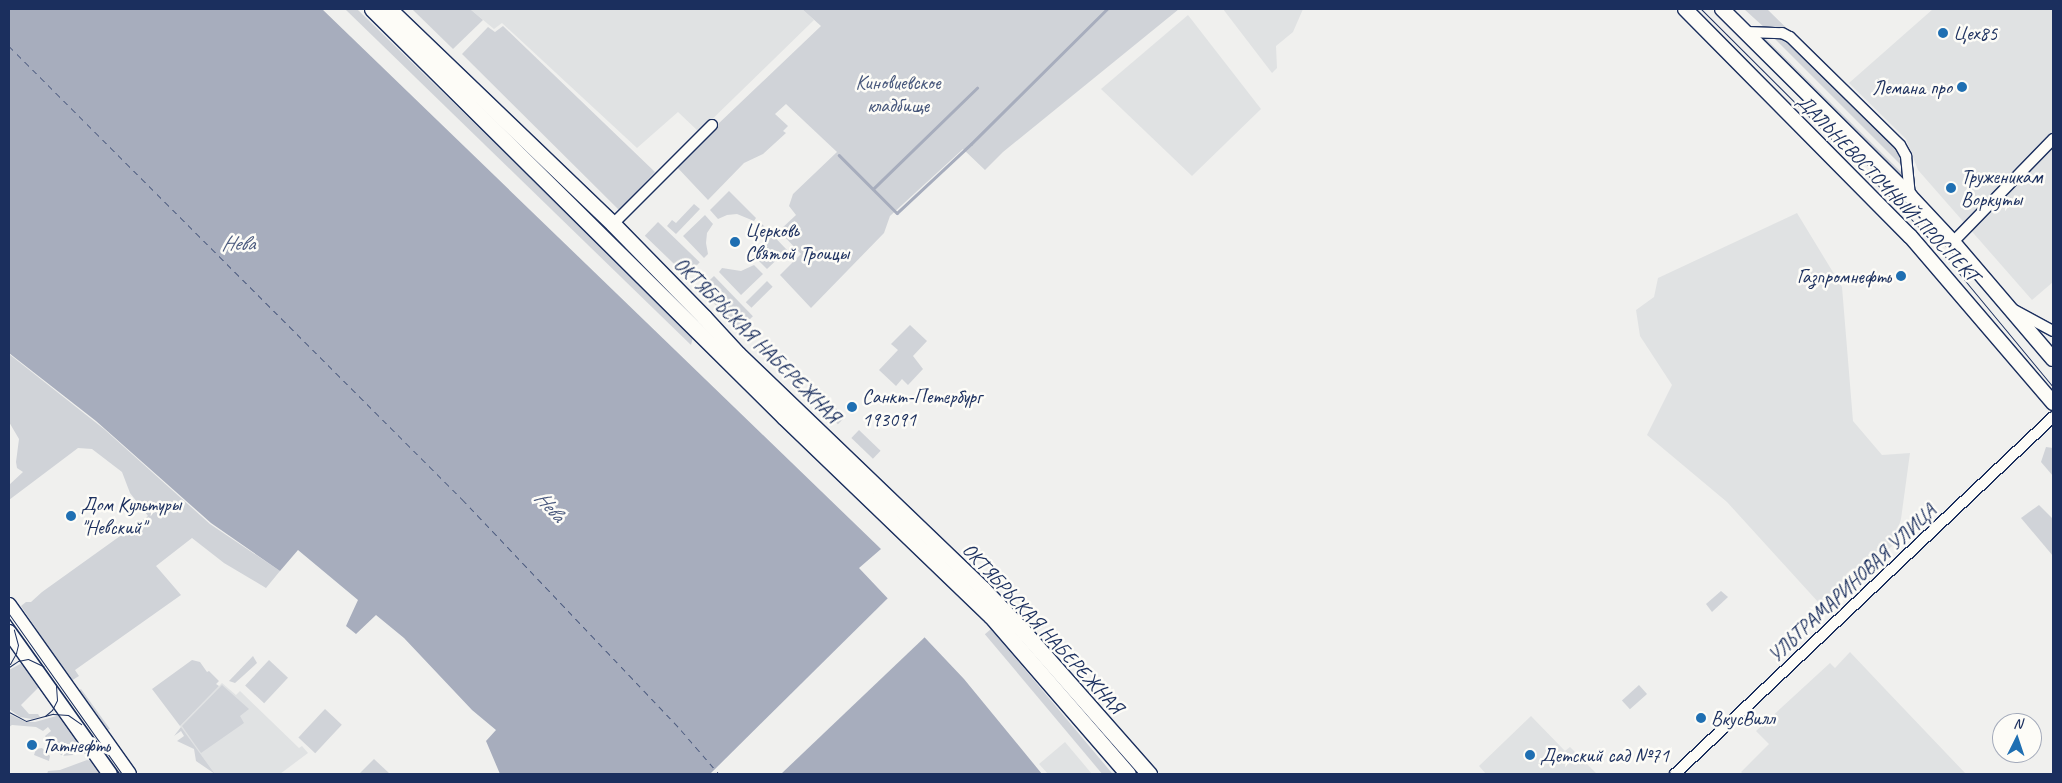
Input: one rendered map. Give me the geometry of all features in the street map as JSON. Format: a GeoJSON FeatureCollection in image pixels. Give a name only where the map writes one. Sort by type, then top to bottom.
{"type":"FeatureCollection","features":[{"type":"Feature","properties":{"kind":"main road","name":"ОКТЯБРЬСКАЯ НАБЕРЕЖНАЯ"},"geometry":{"type":"LineString","coordinates":[[372,9],[784,417],[991,616],[1128,774]]}},
{"type":"Feature","properties":{"kind":"main road","name":"ОКТЯБРЬСКАЯ НАБЕРЕЖНАЯ"},"geometry":{"type":"LineString","coordinates":[[389,9],[613,224],[738,354],[983,589],[1023,631],[1149,774]]}},
{"type":"Feature","properties":{"kind":"main road","name":"ДАЛЬНЕВОСТОЧНЫЙ ПРОСПЕКТ"},"geometry":{"type":"LineString","coordinates":[[1685,9],[1910,236],[2053,403]]}},
{"type":"Feature","properties":{"kind":"main road","name":"ДАЛЬНЕВОСТОЧНЫЙ ПРОСПЕКТ"},"geometry":{"type":"LineString","coordinates":[[1722,9],[1910,196],[2011,308],[2053,359]]}},
{"type":"Feature","properties":{"kind":"main road"},"geometry":{"type":"LineString","coordinates":[[9,605],[129,774]]}},
{"type":"Feature","properties":{"kind":"main road"},"geometry":{"type":"LineString","coordinates":[[9,632],[110,774]]}},
{"type":"Feature","properties":{"kind":"street"},"geometry":{"type":"LineString","coordinates":[[1746,32],[1782,33],[1790,37],[1900,145],[1906,156],[1910,196]]}},
{"type":"Feature","properties":{"kind":"street"},"geometry":{"type":"LineString","coordinates":[[613,224],[712,125]]}},
{"type":"Feature","properties":{"kind":"street"},"geometry":{"type":"LineString","coordinates":[[1953,242],[2053,139]]}},
{"type":"Feature","properties":{"kind":"street"},"geometry":{"type":"LineString","coordinates":[[2011,308],[2053,330]]}},
{"type":"Feature","properties":{"kind":"street","name":"УЛЬТРАМАРИНОВАЯ УЛИЦА"},"geometry":{"type":"LineString","coordinates":[[1675,774],[2053,417]]}},
{"type":"Feature","properties":{"kind":"shaded area"},"geometry":{"type":"Polygon","coordinates":[[[470,9],[802,9],[814,20],[699,132],[678,112],[637,148],[502,23],[494,29],[470,9]]]}},
{"type":"Feature","properties":{"kind":"shaded area"},"geometry":{"type":"Polygon","coordinates":[[[1223,9],[1303,9],[1293,32],[1276,46],[1277,68],[1272,73],[1223,9]]]}},
{"type":"Feature","properties":{"kind":"shaded area"},"geometry":{"type":"Polygon","coordinates":[[[1933,9],[2053,9],[2053,282],[2032,300],[1918,170],[1906,139],[1849,83],[1933,9]]]}},
{"type":"Feature","properties":{"kind":"shaded area"},"geometry":{"type":"Polygon","coordinates":[[[1188,15],[1261,109],[1192,176],[1101,89],[1188,15]]]}},
{"type":"Feature","properties":{"kind":"shaded area"},"geometry":{"type":"Polygon","coordinates":[[[1797,213],[1842,287],[1853,421],[1882,455],[1910,453],[1901,519],[1893,545],[1836,598],[1819,603],[1727,502],[1647,435],[1672,385],[1640,336],[1636,310],[1654,297],[1658,278],[1797,213]]]}},
{"type":"Feature","properties":{"kind":"shaded area"},"geometry":{"type":"Polygon","coordinates":[[[1850,652],[1966,774],[1743,774],[1741,772],[1769,744],[1756,731],[1830,663],[1835,668],[1850,652]]]}},
{"type":"Feature","properties":{"kind":"shaded area"},"geometry":{"type":"Polygon","coordinates":[[[222,683],[236,695],[240,691],[299,748],[302,746],[308,753],[280,774],[215,774],[180,726],[222,683]]]}},
{"type":"Feature","properties":{"kind":"shaded area"},"geometry":{"type":"Polygon","coordinates":[[[1531,716],[1565,751],[1570,747],[1597,774],[1486,774],[1479,766],[1531,716]]]}},
{"type":"Feature","properties":{"kind":"shaded area"},"geometry":{"type":"Polygon","coordinates":[[[1065,742],[1092,774],[1048,774],[1039,764],[1065,742]]]}},
{"type":"Feature","properties":{"kind":"green space"},"geometry":{"type":"Polygon","coordinates":[[[345,9],[357,9],[691,334],[693,337],[691,345],[345,9]]]}},
{"type":"Feature","properties":{"kind":"green space"},"geometry":{"type":"Polygon","coordinates":[[[412,9],[470,9],[483,20],[453,49],[412,9]]]}},
{"type":"Feature","properties":{"kind":"green space","name":"Киновиевское кладбище"},"geometry":{"type":"Polygon","coordinates":[[[802,9],[1179,9],[1003,152],[985,170],[963,149],[890,216],[884,233],[811,308],[780,275],[801,254],[779,231],[796,215],[789,206],[793,194],[837,152],[786,104],[775,114],[788,126],[783,131],[786,133],[763,154],[744,163],[708,200],[675,165],[821,26],[802,9]]]}},
{"type":"Feature","properties":{"kind":"green space"},"geometry":{"type":"Polygon","coordinates":[[[1744,9],[1767,9],[1842,83],[1786,31],[1765,28],[1744,9]]]}},
{"type":"Feature","properties":{"kind":"green space"},"geometry":{"type":"Polygon","coordinates":[[[503,26],[655,172],[619,210],[462,54],[488,27],[495,32],[503,26]]]}},
{"type":"Feature","properties":{"kind":"green space"},"geometry":{"type":"Polygon","coordinates":[[[1762,35],[1904,175],[1904,182],[1759,37],[1762,35]]]}},
{"type":"Feature","properties":{"kind":"green space"},"geometry":{"type":"Polygon","coordinates":[[[1771,35],[1785,37],[1900,149],[1903,167],[1771,35]]]}},
{"type":"Feature","properties":{"kind":"green space"},"geometry":{"type":"Polygon","coordinates":[[[729,191],[756,218],[754,221],[737,214],[727,215],[718,219],[710,210],[729,191]]]}},
{"type":"Feature","properties":{"kind":"green space"},"geometry":{"type":"Polygon","coordinates":[[[694,204],[700,209],[676,234],[667,226],[672,220],[676,223],[694,204]]]}},
{"type":"Feature","properties":{"kind":"green space"},"geometry":{"type":"Polygon","coordinates":[[[705,215],[713,224],[707,233],[708,254],[704,258],[683,236],[705,215]]]}},
{"type":"Feature","properties":{"kind":"green space"},"geometry":{"type":"Polygon","coordinates":[[[658,222],[700,262],[687,276],[645,236],[658,222]]]}},
{"type":"Feature","properties":{"kind":"green space"},"geometry":{"type":"Polygon","coordinates":[[[761,223],[787,250],[767,269],[758,260],[764,243],[763,234],[758,226],[761,223]]]}},
{"type":"Feature","properties":{"kind":"green space"},"geometry":{"type":"Polygon","coordinates":[[[754,265],[763,274],[741,295],[719,272],[722,268],[741,271],[754,265]]]}},
{"type":"Feature","properties":{"kind":"green space"},"geometry":{"type":"Polygon","coordinates":[[[714,276],[753,316],[739,329],[700,289],[714,276]]]}},
{"type":"Feature","properties":{"kind":"green space"},"geometry":{"type":"Polygon","coordinates":[[[767,281],[773,287],[751,308],[746,302],[767,281]]]}},
{"type":"Feature","properties":{"kind":"green space"},"geometry":{"type":"Polygon","coordinates":[[[910,325],[927,341],[913,356],[923,369],[908,385],[902,379],[896,386],[879,370],[898,350],[891,344],[910,325]]]}},
{"type":"Feature","properties":{"kind":"green space"},"geometry":{"type":"Polygon","coordinates":[[[9,354],[104,429],[210,524],[280,571],[266,588],[224,563],[192,538],[156,566],[181,595],[75,670],[79,676],[71,681],[21,606],[26,602],[31,602],[42,592],[148,516],[130,493],[122,472],[92,449],[78,448],[9,500],[9,485],[23,472],[17,468],[16,462],[19,439],[9,422],[9,354]]]}},
{"type":"Feature","properties":{"kind":"green space"},"geometry":{"type":"Polygon","coordinates":[[[819,392],[845,417],[838,424],[812,399],[819,392]]]}},
{"type":"Feature","properties":{"kind":"green space"},"geometry":{"type":"Polygon","coordinates":[[[859,430],[881,451],[873,459],[851,438],[859,430]]]}},
{"type":"Feature","properties":{"kind":"green space"},"geometry":{"type":"Polygon","coordinates":[[[2046,447],[2053,448],[2053,476],[2041,462],[2046,447]]]}},
{"type":"Feature","properties":{"kind":"green space"},"geometry":{"type":"Polygon","coordinates":[[[2039,505],[2053,519],[2053,556],[2021,518],[2039,505]]]}},
{"type":"Feature","properties":{"kind":"green space"},"geometry":{"type":"Polygon","coordinates":[[[1721,591],[1728,597],[1712,612],[1706,604],[1721,591]]]}},
{"type":"Feature","properties":{"kind":"green space"},"geometry":{"type":"Polygon","coordinates":[[[991,629],[1113,774],[1102,774],[985,634],[991,629]]]}},
{"type":"Feature","properties":{"kind":"green space"},"geometry":{"type":"Polygon","coordinates":[[[253,656],[257,663],[235,683],[229,681],[253,656]]]}},
{"type":"Feature","properties":{"kind":"green space"},"geometry":{"type":"Polygon","coordinates":[[[192,660],[200,662],[207,672],[209,671],[219,681],[216,684],[219,686],[180,726],[152,689],[192,660]]]}},
{"type":"Feature","properties":{"kind":"green space"},"geometry":{"type":"Polygon","coordinates":[[[269,660],[288,678],[264,703],[245,686],[269,660]]]}},
{"type":"Feature","properties":{"kind":"green space"},"geometry":{"type":"Polygon","coordinates":[[[22,663],[39,687],[21,705],[29,714],[38,714],[40,717],[32,719],[20,717],[9,709],[9,670],[22,663]]]}},
{"type":"Feature","properties":{"kind":"green space"},"geometry":{"type":"Polygon","coordinates":[[[222,685],[249,709],[240,716],[244,723],[201,753],[182,726],[222,685]]]}},
{"type":"Feature","properties":{"kind":"green space"},"geometry":{"type":"Polygon","coordinates":[[[1639,685],[1647,694],[1630,709],[1622,700],[1639,685]]]}},
{"type":"Feature","properties":{"kind":"green space"},"geometry":{"type":"Polygon","coordinates":[[[81,689],[110,729],[107,730],[79,691],[81,689]]]}},
{"type":"Feature","properties":{"kind":"green space"},"geometry":{"type":"Polygon","coordinates":[[[325,709],[342,725],[315,753],[298,738],[325,709]]]}},
{"type":"Feature","properties":{"kind":"green space"},"geometry":{"type":"Polygon","coordinates":[[[9,714],[26,722],[35,722],[60,715],[81,747],[73,755],[63,756],[55,751],[45,736],[51,731],[48,727],[43,731],[36,727],[12,725],[9,727],[9,714]]]}},
{"type":"Feature","properties":{"kind":"green space"},"geometry":{"type":"Polygon","coordinates":[[[181,727],[215,774],[196,761],[194,749],[177,741],[184,736],[181,731],[174,736],[181,727]]]}},
{"type":"Feature","properties":{"kind":"green space"},"geometry":{"type":"Polygon","coordinates":[[[42,748],[50,756],[49,761],[34,755],[36,749],[42,748]]]}},
{"type":"Feature","properties":{"kind":"green space"},"geometry":{"type":"Polygon","coordinates":[[[374,759],[390,774],[359,774],[374,759]]]}},
{"type":"Feature","properties":{"kind":"green space"},"geometry":{"type":"Polygon","coordinates":[[[87,760],[92,761],[101,774],[47,774],[48,771],[60,770],[87,760]]]}},
{"type":"Feature","properties":{"kind":"water","name":"Нева"},"geometry":{"type":"Polygon","coordinates":[[[9,9],[322,9],[881,549],[859,568],[964,679],[1042,774],[500,774],[486,741],[496,730],[472,710],[404,638],[376,615],[356,634],[346,626],[358,600],[298,550],[280,571],[211,523],[96,421],[9,353],[9,9]]]}},
{"type":"Feature","properties":{"kind":"pier"},"geometry":{"type":"Polygon","coordinates":[[[889,597],[926,636],[781,774],[710,774],[889,597]]]}},
{"type":"Feature","properties":{"kind":"waterway"},"geometry":{"type":"LineString","coordinates":[[839,155],[897,213],[971,144],[1107,9]]}},
{"type":"Feature","properties":{"kind":"waterway"},"geometry":{"type":"LineString","coordinates":[[873,189],[977,88]]}},
{"type":"Feature","properties":{"kind":"ferry route"},"geometry":{"type":"LineString","coordinates":[[9,46],[462,499],[681,730],[719,774]]}},
{"type":"Feature","properties":{"kind":"tram line"},"geometry":{"type":"LineString","coordinates":[[1701,9],[1900,207],[1943,254],[2053,387]]}},
{"type":"Feature","properties":{"kind":"tram line"},"geometry":{"type":"LineString","coordinates":[[9,614],[122,774]]}},
{"type":"Feature","properties":{"kind":"tram line"},"geometry":{"type":"LineString","coordinates":[[10,664],[18,645],[14,630]]}},
{"type":"Feature","properties":{"kind":"tram line"},"geometry":{"type":"LineString","coordinates":[[9,667],[18,661],[28,659],[43,666]]}},
{"type":"Feature","properties":{"kind":"tram line"},"geometry":{"type":"LineString","coordinates":[[45,716],[52,710],[57,700],[56,684]]}},
{"type":"Feature","properties":{"kind":"tram line"},"geometry":{"type":"LineString","coordinates":[[9,712],[26,721],[53,714],[68,715],[81,724]]}},
{"type":"Feature","properties":{"kind":"place","name":"Цех85"},"geometry":{"type":"Point","coordinates":[1943,33]}},
{"type":"Feature","properties":{"kind":"place","name":"Лемана про"},"geometry":{"type":"Point","coordinates":[1962,87]}},
{"type":"Feature","properties":{"kind":"place","name":"Труженикам Воркуты"},"geometry":{"type":"Point","coordinates":[1951,188]}},
{"type":"Feature","properties":{"kind":"place","name":"Церковь Святой Троицы"},"geometry":{"type":"Point","coordinates":[735,242]}},
{"type":"Feature","properties":{"kind":"place","name":"Газпромнефть"},"geometry":{"type":"Point","coordinates":[1901,276]}},
{"type":"Feature","properties":{"kind":"place","name":"Санкт-Петербург 193091"},"geometry":{"type":"Point","coordinates":[852,407]}},
{"type":"Feature","properties":{"kind":"place","name":"Дом Культуры \"Невский\""},"geometry":{"type":"Point","coordinates":[71,516]}},
{"type":"Feature","properties":{"kind":"place","name":"ВкусВилл"},"geometry":{"type":"Point","coordinates":[1701,718]}},
{"type":"Feature","properties":{"kind":"place","name":"Татнефть"},"geometry":{"type":"Point","coordinates":[32,745]}},
{"type":"Feature","properties":{"kind":"place","name":"Детский сад №71"},"geometry":{"type":"Point","coordinates":[1530,755]}}]}
